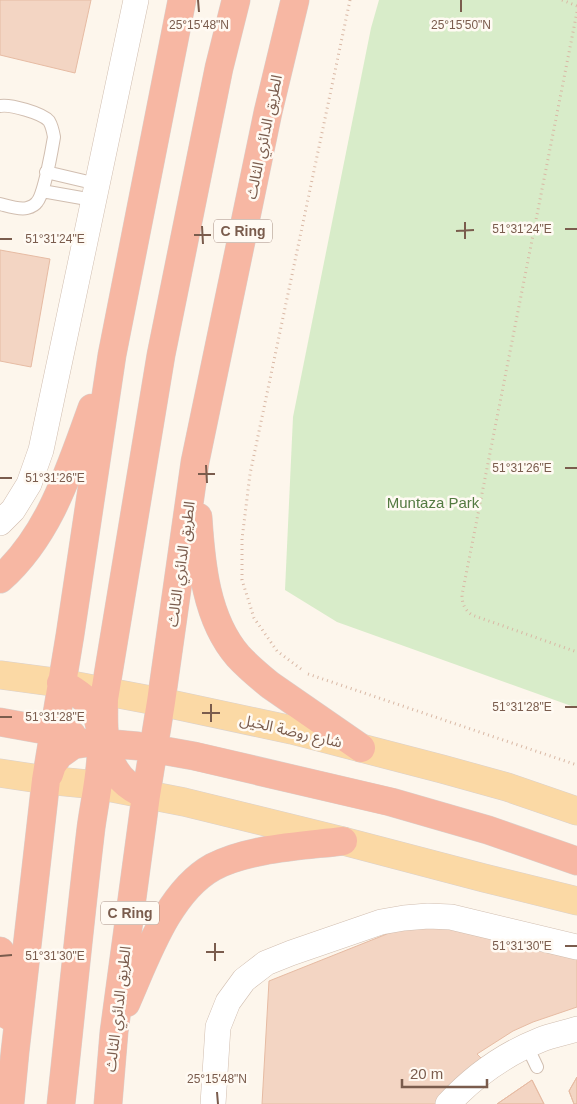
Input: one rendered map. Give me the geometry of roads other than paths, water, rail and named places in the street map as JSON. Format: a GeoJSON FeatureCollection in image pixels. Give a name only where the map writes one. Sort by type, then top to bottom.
{"type":"FeatureCollection","features":[{"type":"Feature","properties":{"kind":"highway"},"geometry":{"type":"LineString","coordinates":[[10,1104],[46,780],[112,354],[182,0]]}},
{"type":"Feature","properties":{"kind":"highway"},"geometry":{"type":"LineString","coordinates":[[61,1104],[90,836],[104,741],[106,692],[161,355],[219,68],[236,0]]}},
{"type":"Feature","properties":{"kind":"highway","name":"الطريق الدائري الثالث"},"geometry":{"type":"LineString","coordinates":[[108,1104],[114,1032],[146,795],[195,462],[268,112],[295,0]]}},
{"type":"Feature","properties":{"kind":"highway"},"geometry":{"type":"LineString","coordinates":[[0,579],[21,559],[49,514],[68,472],[112,354]]}},
{"type":"Feature","properties":{"kind":"highway"},"geometry":{"type":"LineString","coordinates":[[195,462],[202,557],[209,596],[225,638],[237,655],[257,675],[361,748]]}},
{"type":"Feature","properties":{"kind":"highway"},"geometry":{"type":"LineString","coordinates":[[61,683],[88,701],[99,720],[112,767],[126,784],[146,795]]}},
{"type":"Feature","properties":{"kind":"highway"},"geometry":{"type":"LineString","coordinates":[[46,780],[55,760],[68,748],[79,744],[126,736],[140,730],[153,719],[161,702]]}},
{"type":"Feature","properties":{"kind":"highway"},"geometry":{"type":"LineString","coordinates":[[0,722],[194,756],[391,802],[488,830],[577,861]]}},
{"type":"Feature","properties":{"kind":"highway"},"geometry":{"type":"LineString","coordinates":[[114,1032],[163,923],[191,884],[220,864],[247,855],[344,841]]}},
{"type":"Feature","properties":{"kind":"highway"},"geometry":{"type":"LineString","coordinates":[[0,951],[15,1052]]}},
{"type":"Feature","properties":{"kind":"main road","name":"شارع روضة الخيل"},"geometry":{"type":"LineString","coordinates":[[0,675],[61,683],[292,730],[507,787],[577,811]]}},
{"type":"Feature","properties":{"kind":"main road"},"geometry":{"type":"LineString","coordinates":[[0,773],[97,785],[184,802],[577,901]]}},
{"type":"Feature","properties":{"kind":"street"},"geometry":{"type":"LineString","coordinates":[[0,523],[13,510],[29,484],[41,450],[136,0]]}},
{"type":"Feature","properties":{"kind":"street"},"geometry":{"type":"LineString","coordinates":[[213,1104],[218,1027],[228,1002],[244,980],[266,963],[381,922],[428,916],[451,917],[577,947]]}},
{"type":"Feature","properties":{"kind":"street"},"geometry":{"type":"LineString","coordinates":[[448,1104],[462,1089],[499,1061],[532,1057],[540,1040],[577,1029]]}},
{"type":"Feature","properties":{"kind":"lane"},"geometry":{"type":"LineString","coordinates":[[0,106],[10,106],[44,116],[52,128],[54,137],[42,191],[37,203],[26,208],[0,204]]}},
{"type":"Feature","properties":{"kind":"lane"},"geometry":{"type":"LineString","coordinates":[[46,172],[95,192]]}},
{"type":"Feature","properties":{"kind":"lane"},"geometry":{"type":"LineString","coordinates":[[42,191],[95,192]]}},
{"type":"Feature","properties":{"kind":"park label","name":"Muntaza Park"},"geometry":{"type":"Point","coordinates":[433,503]}}]}
